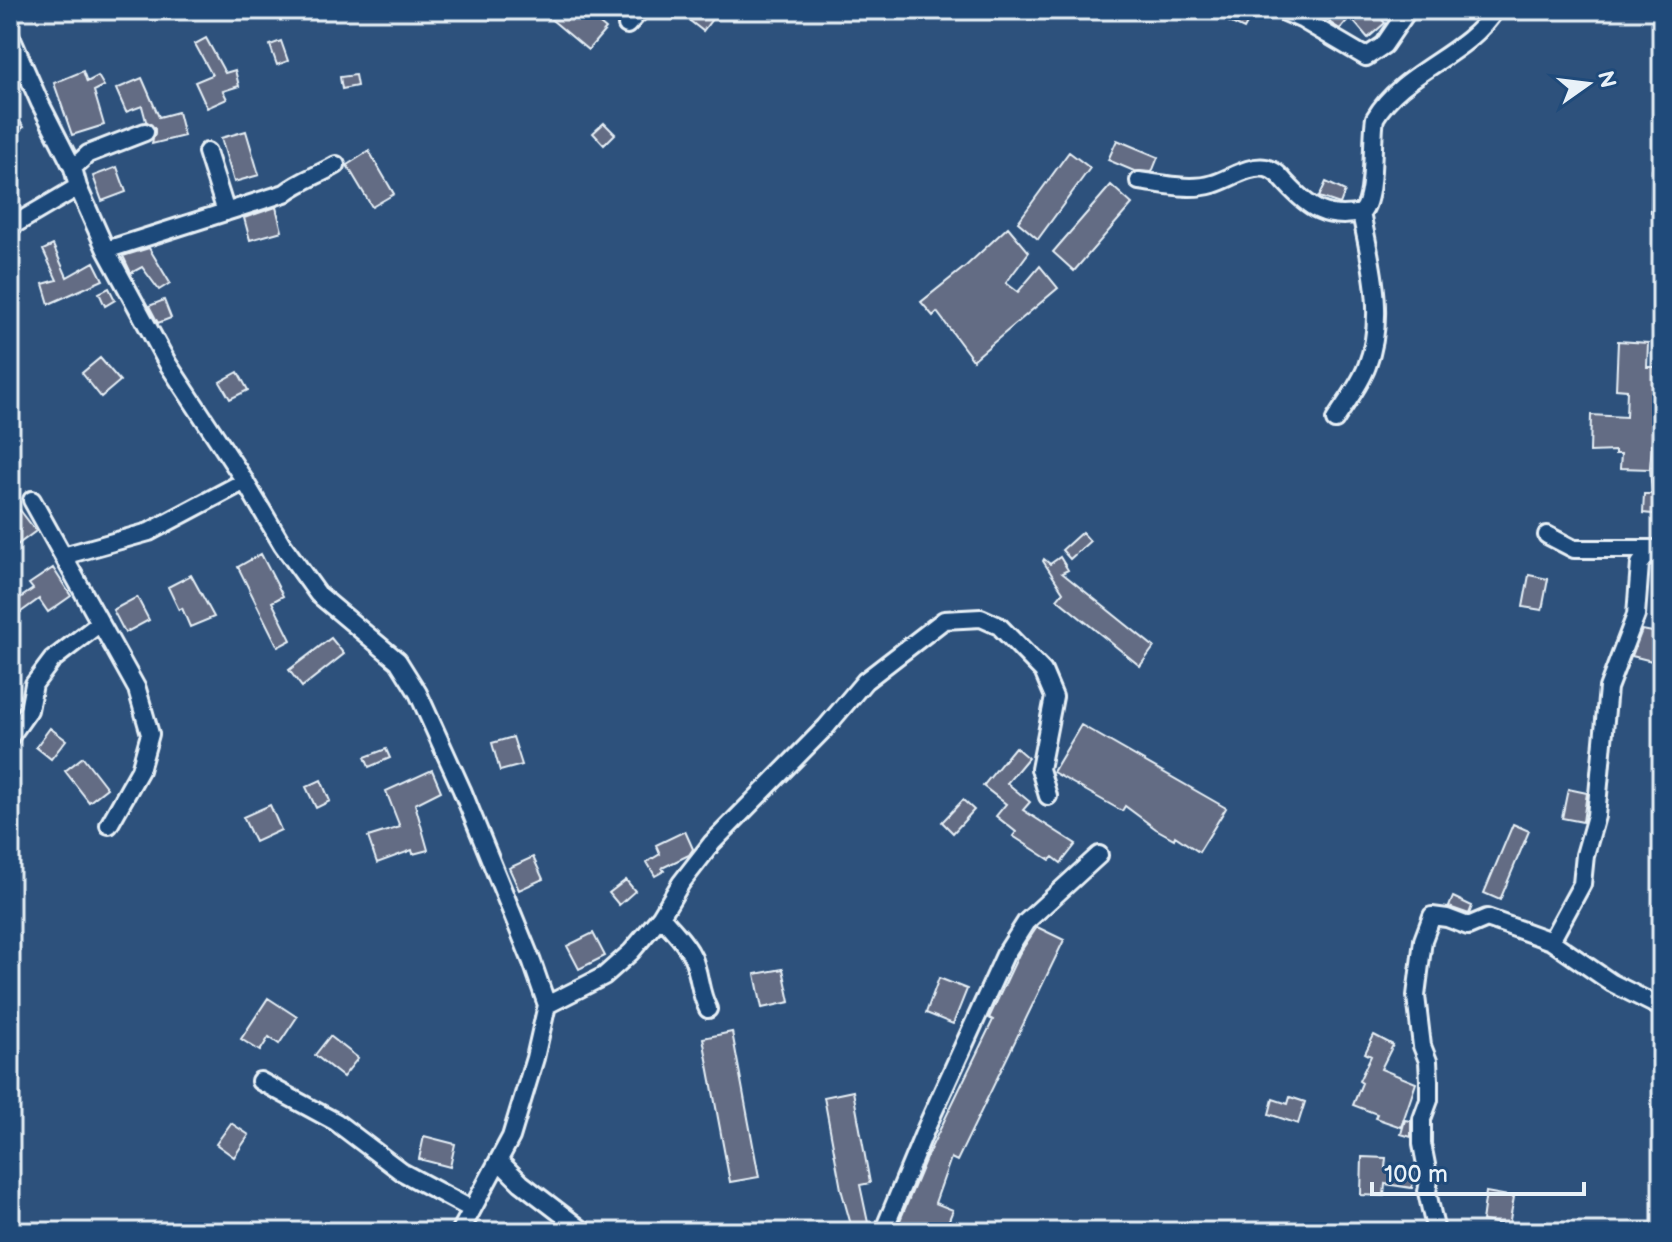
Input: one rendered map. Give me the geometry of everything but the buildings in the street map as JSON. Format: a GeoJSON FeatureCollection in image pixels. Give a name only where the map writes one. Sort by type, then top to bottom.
{"type":"FeatureCollection","features":[{"type":"Feature","properties":{"kind":"street"},"geometry":{"type":"LineString","coordinates":[[627,25],[641,10]]}},
{"type":"Feature","properties":{"kind":"street"},"geometry":{"type":"LineString","coordinates":[[1280,10],[1366,57],[1384,45],[1408,10]]}},
{"type":"Feature","properties":{"kind":"street"},"geometry":{"type":"LineString","coordinates":[[1139,181],[1192,187],[1213,184],[1258,168],[1268,168],[1321,212],[1333,217],[1361,213],[1366,209],[1369,196],[1373,127],[1381,109],[1410,81],[1475,36],[1495,10]]}},
{"type":"Feature","properties":{"kind":"street"},"geometry":{"type":"LineString","coordinates":[[10,35],[73,168],[78,187],[106,250],[168,364],[245,481],[282,544],[318,594],[398,661],[418,693],[524,940],[547,1005],[511,1137],[460,1232]]}},
{"type":"Feature","properties":{"kind":"street"},"geometry":{"type":"LineString","coordinates":[[73,168],[88,154],[145,132]]}},
{"type":"Feature","properties":{"kind":"street"},"geometry":{"type":"LineString","coordinates":[[207,152],[226,212]]}},
{"type":"Feature","properties":{"kind":"street"},"geometry":{"type":"LineString","coordinates":[[106,250],[285,193],[298,182],[308,181],[336,165]]}},
{"type":"Feature","properties":{"kind":"street"},"geometry":{"type":"LineString","coordinates":[[10,227],[78,187]]}},
{"type":"Feature","properties":{"kind":"street"},"geometry":{"type":"LineString","coordinates":[[1335,420],[1366,367],[1375,335],[1375,284],[1361,213]]}},
{"type":"Feature","properties":{"kind":"street"},"geometry":{"type":"LineString","coordinates":[[63,556],[149,532],[245,481]]}},
{"type":"Feature","properties":{"kind":"street"},"geometry":{"type":"LineString","coordinates":[[32,500],[137,689],[150,734],[140,770],[109,825]]}},
{"type":"Feature","properties":{"kind":"street"},"geometry":{"type":"LineString","coordinates":[[1547,535],[1574,549],[1657,549]]}},
{"type":"Feature","properties":{"kind":"street"},"geometry":{"type":"LineString","coordinates":[[1551,941],[1582,884],[1585,855],[1596,816],[1608,688],[1636,615],[1640,564],[1657,549]]}},
{"type":"Feature","properties":{"kind":"street"},"geometry":{"type":"LineString","coordinates":[[547,1005],[604,976],[631,952],[661,916],[681,883],[712,843],[826,727],[865,681],[944,620],[981,618],[999,626],[1043,671],[1054,697],[1040,769],[1048,796]]}},
{"type":"Feature","properties":{"kind":"street"},"geometry":{"type":"LineString","coordinates":[[10,737],[29,710],[34,684],[52,660],[100,623]]}},
{"type":"Feature","properties":{"kind":"street"},"geometry":{"type":"LineString","coordinates":[[883,1232],[927,1126],[1005,955],[1026,922],[1099,855]]}},
{"type":"Feature","properties":{"kind":"street"},"geometry":{"type":"LineString","coordinates":[[661,916],[693,959],[700,995],[708,1009]]}},
{"type":"Feature","properties":{"kind":"street"},"geometry":{"type":"LineString","coordinates":[[1436,1232],[1427,1192],[1429,1180],[1422,1144],[1422,1119],[1429,1100],[1428,1061],[1422,1046],[1416,996],[1423,940],[1432,916],[1468,926],[1487,918],[1551,941],[1612,983],[1662,1008]]}},
{"type":"Feature","properties":{"kind":"street"},"geometry":{"type":"LineString","coordinates":[[260,1081],[336,1122],[402,1172],[471,1209]]}},
{"type":"Feature","properties":{"kind":"street"},"geometry":{"type":"LineString","coordinates":[[499,1161],[521,1183],[585,1232]]}},
{"type":"Feature","properties":{"kind":"street"},"geometry":{"type":"LineString","coordinates":[[485,1183],[521,1183]]}}]}
